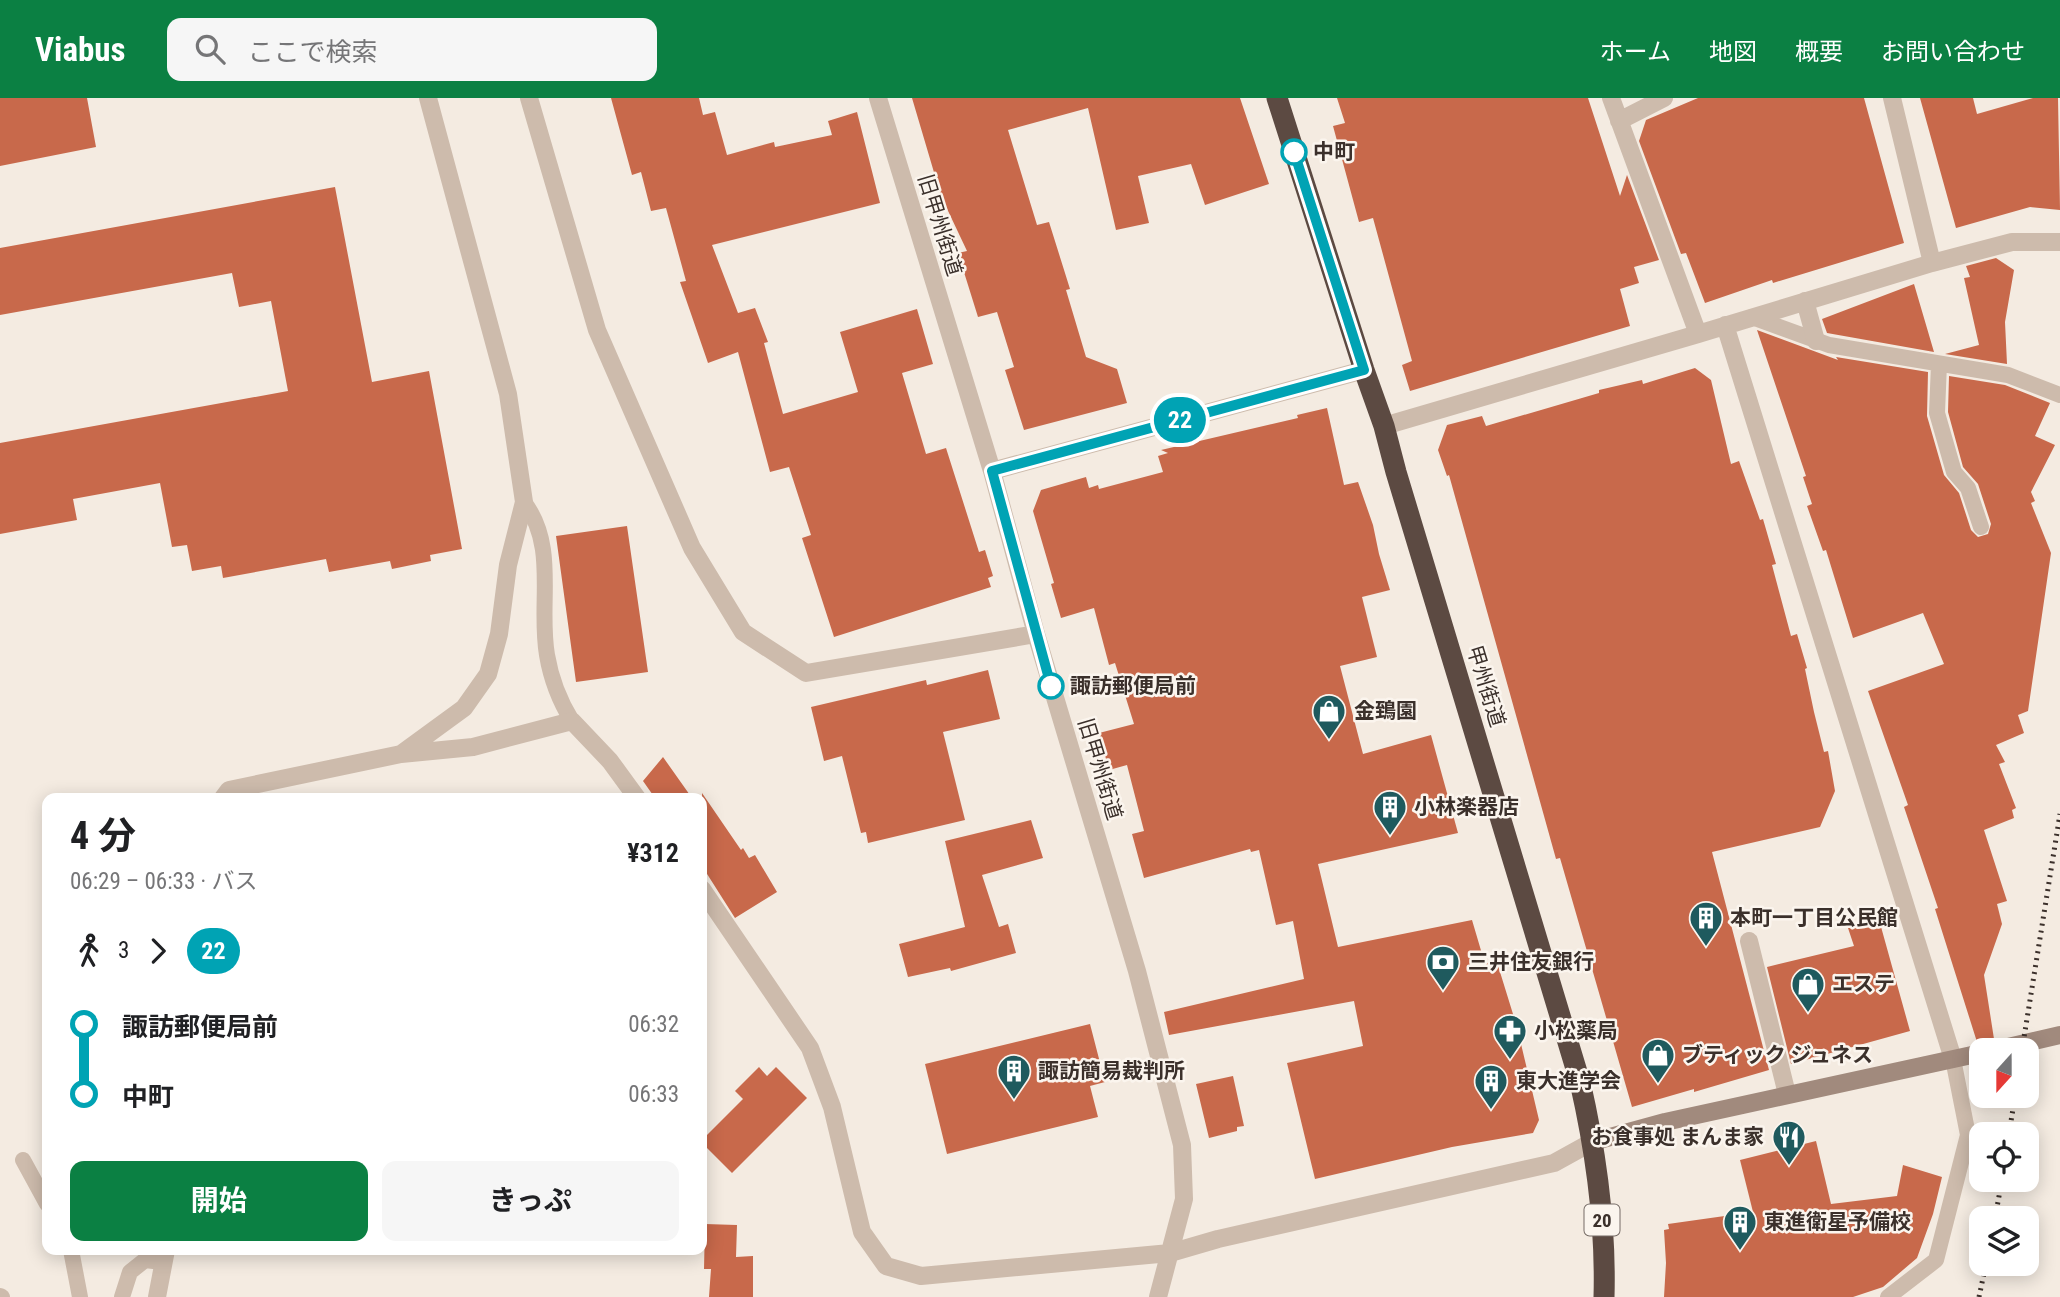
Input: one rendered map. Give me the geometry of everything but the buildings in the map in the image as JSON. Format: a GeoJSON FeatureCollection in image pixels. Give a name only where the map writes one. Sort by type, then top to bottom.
{"type":"FeatureCollection","features":[{"type":"Feature","properties":{"kind":"highway","name":"甲州街道"},"geometry":{"type":"LineString","coordinates":[[1277,98],[1384,426],[1580,1082],[1592,1142],[1604,1246],[1604,1297]]}},
{"type":"Feature","properties":{"kind":"street"},"geometry":{"type":"LineString","coordinates":[[401,754],[464,708],[488,674],[499,635],[508,565],[524,502],[508,394],[428,98]]}},
{"type":"Feature","properties":{"kind":"street"},"geometry":{"type":"LineString","coordinates":[[529,98],[597,330],[692,548],[743,632],[806,673],[1036,634]]}},
{"type":"Feature","properties":{"kind":"street","name":"旧甲州街道"},"geometry":{"type":"LineString","coordinates":[[878,98],[992,471],[1036,634],[1137,971],[1182,1145],[1184,1199],[1158,1297]]}},
{"type":"Feature","properties":{"kind":"street"},"geometry":{"type":"LineString","coordinates":[[1611,98],[1698,334]]}},
{"type":"Feature","properties":{"kind":"street"},"geometry":{"type":"LineString","coordinates":[[1619,121],[1664,98]]}},
{"type":"Feature","properties":{"kind":"street"},"geometry":{"type":"LineString","coordinates":[[1892,98],[1932,263]]}},
{"type":"Feature","properties":{"kind":"street"},"geometry":{"type":"LineString","coordinates":[[1384,426],[1932,263],[2012,242],[2060,242]]}},
{"type":"Feature","properties":{"kind":"street"},"geometry":{"type":"LineString","coordinates":[[1805,301],[1816,341]]}},
{"type":"Feature","properties":{"kind":"street"},"geometry":{"type":"LineString","coordinates":[[1725,325],[1953,1059]]}},
{"type":"Feature","properties":{"kind":"street"},"geometry":{"type":"LineString","coordinates":[[992,471],[1364,370]]}},
{"type":"Feature","properties":{"kind":"street"},"geometry":{"type":"LineString","coordinates":[[227,793],[229,790],[401,754],[473,747],[572,721],[610,761],[633,793]]}},
{"type":"Feature","properties":{"kind":"street"},"geometry":{"type":"LineString","coordinates":[[707,897],[810,1048],[832,1107],[862,1232],[886,1266],[921,1276],[1170,1253],[1218,1239],[1554,1163],[1592,1142],[1665,1122],[1969,1056]]}},
{"type":"Feature","properties":{"kind":"street"},"geometry":{"type":"LineString","coordinates":[[1749,941],[1787,1094]]}},
{"type":"Feature","properties":{"kind":"street"},"geometry":{"type":"LineString","coordinates":[[2039,1040],[2060,1035]]}},
{"type":"Feature","properties":{"kind":"street"},"geometry":{"type":"LineString","coordinates":[[157,1297],[164,1256]]}},
{"type":"Feature","properties":{"kind":"lane"},"geometry":{"type":"LineString","coordinates":[[1752,317],[1829,345],[2008,375],[2060,395]]}},
{"type":"Feature","properties":{"kind":"lane"},"geometry":{"type":"LineString","coordinates":[[1939,365],[1937,414],[1954,472],[1968,488],[1981,527]]}},
{"type":"Feature","properties":{"kind":"lane"},"geometry":{"type":"LineString","coordinates":[[524,502],[535,517],[543,544],[547,654],[558,699],[572,721]]}},
{"type":"Feature","properties":{"kind":"lane"},"geometry":{"type":"LineString","coordinates":[[1888,1297],[1936,1260],[1968,1135],[1953,1059]]}},
{"type":"Feature","properties":{"kind":"lane"},"geometry":{"type":"LineString","coordinates":[[23,1160],[42,1195]]}},
{"type":"Feature","properties":{"kind":"lane"},"geometry":{"type":"LineString","coordinates":[[72,1255],[80,1297]]}},
{"type":"Feature","properties":{"kind":"lane"},"geometry":{"type":"LineString","coordinates":[[122,1297],[130,1272],[145,1260],[164,1256]]}},
{"type":"Feature","properties":{"kind":"railway"},"geometry":{"type":"LineString","coordinates":[[2024,1038],[2060,814]]}},
{"type":"Feature","properties":{"kind":"railway"},"geometry":{"type":"LineString","coordinates":[[2011,1122],[2013,1108]]}},
{"type":"Feature","properties":{"kind":"railway"},"geometry":{"type":"LineString","coordinates":[[1997,1206],[2000,1192]]}},
{"type":"Feature","properties":{"kind":"railway"},"geometry":{"type":"LineString","coordinates":[[1979,1297],[1983,1276]]}},
{"type":"Feature","properties":{"kind":"bus line","name":"22"},"geometry":{"type":"LineString","coordinates":[[1051,686],[992,471],[1364,370],[1294,152]]}},
{"type":"Feature","properties":{"kind":"place","name":"中町"},"geometry":{"type":"Point","coordinates":[1294,152]}},
{"type":"Feature","properties":{"kind":"place","name":"諏訪郵便局前"},"geometry":{"type":"Point","coordinates":[1051,686]}},
{"type":"Feature","properties":{"kind":"place","name":"金鵄園"},"geometry":{"type":"Point","coordinates":[1329,741]}},
{"type":"Feature","properties":{"kind":"place","name":"小林楽器店"},"geometry":{"type":"Point","coordinates":[1390,837]}},
{"type":"Feature","properties":{"kind":"place","name":"本町一丁目公民館"},"geometry":{"type":"Point","coordinates":[1706,948]}},
{"type":"Feature","properties":{"kind":"place","name":"三井住友銀行"},"geometry":{"type":"Point","coordinates":[1443,992]}},
{"type":"Feature","properties":{"kind":"place","name":"エステ"},"geometry":{"type":"Point","coordinates":[1808,1014]}},
{"type":"Feature","properties":{"kind":"place","name":"小松薬局"},"geometry":{"type":"Point","coordinates":[1510,1061]}},
{"type":"Feature","properties":{"kind":"place","name":"ブティック ジュネス"},"geometry":{"type":"Point","coordinates":[1658,1085]}},
{"type":"Feature","properties":{"kind":"place","name":"諏訪簡易裁判所"},"geometry":{"type":"Point","coordinates":[1014,1101]}},
{"type":"Feature","properties":{"kind":"place","name":"東大進学会"},"geometry":{"type":"Point","coordinates":[1491,1111]}},
{"type":"Feature","properties":{"kind":"place","name":"お食事処 まんま家"},"geometry":{"type":"Point","coordinates":[1789,1167]}},
{"type":"Feature","properties":{"kind":"place","name":"東進衛星予備校"},"geometry":{"type":"Point","coordinates":[1740,1252]}}]}
